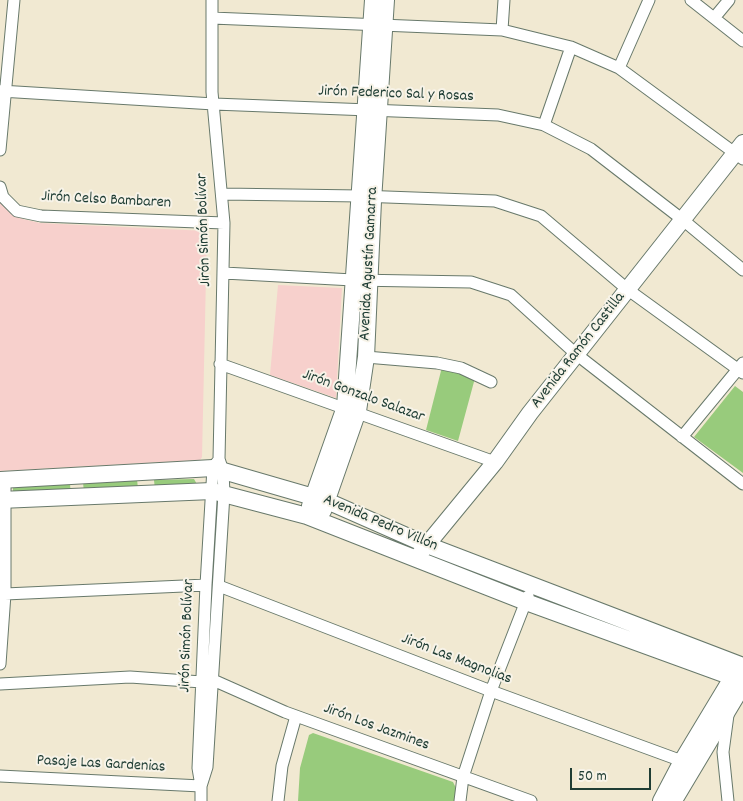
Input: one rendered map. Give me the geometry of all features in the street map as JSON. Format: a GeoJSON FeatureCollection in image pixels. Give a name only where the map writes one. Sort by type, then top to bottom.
{"type":"FeatureCollection","features":[{"type":"Feature","properties":{"kind":"main road","name":"Avenida Agustín Gamarra"},"geometry":{"type":"LineString","coordinates":[[373,0],[378,24]]}},
{"type":"Feature","properties":{"kind":"main road","name":"Avenida Agustín Gamarra"},"geometry":{"type":"LineString","coordinates":[[352,409],[378,24],[386,0]]}},
{"type":"Feature","properties":{"kind":"main road","name":"Avenida Ramón Castilla"},"geometry":{"type":"LineString","coordinates":[[416,560],[426,545],[495,462],[627,289],[740,152]]}},
{"type":"Feature","properties":{"kind":"main road","name":"Avenida Agustín Gamarra"},"geometry":{"type":"LineString","coordinates":[[313,518],[352,409],[366,357],[361,280]]}},
{"type":"Feature","properties":{"kind":"main road","name":"Avenida Pedro Villón"},"geometry":{"type":"LineString","coordinates":[[2,479],[147,472],[218,466],[320,499],[426,545],[532,585],[741,672]]}},
{"type":"Feature","properties":{"kind":"main road"},"geometry":{"type":"LineString","coordinates":[[147,472],[149,494]]}},
{"type":"Feature","properties":{"kind":"main road"},"geometry":{"type":"LineString","coordinates":[[77,475],[78,497]]}},
{"type":"Feature","properties":{"kind":"main road","name":"Avenida Pedro Villón"},"geometry":{"type":"LineString","coordinates":[[2,500],[218,493],[313,518],[526,602],[741,672]]}},
{"type":"Feature","properties":{"kind":"main road"},"geometry":{"type":"LineString","coordinates":[[674,801],[684,781],[729,711],[741,672]]}},
{"type":"Feature","properties":{"kind":"main road"},"geometry":{"type":"LineString","coordinates":[[661,801],[682,761],[741,672]]}},
{"type":"Feature","properties":{"kind":"street"},"geometry":{"type":"LineString","coordinates":[[0,150],[4,91],[14,0]]}},
{"type":"Feature","properties":{"kind":"street","name":"Jirón Simón Bolívar"},"geometry":{"type":"LineString","coordinates":[[200,801],[201,786],[198,768],[219,586],[218,466],[224,273],[224,223],[212,92],[212,0]]}},
{"type":"Feature","properties":{"kind":"street"},"geometry":{"type":"LineString","coordinates":[[502,30],[504,0]]}},
{"type":"Feature","properties":{"kind":"street"},"geometry":{"type":"LineString","coordinates":[[619,68],[649,0]]}},
{"type":"Feature","properties":{"kind":"street"},"geometry":{"type":"LineString","coordinates":[[691,0],[743,41]]}},
{"type":"Feature","properties":{"kind":"street"},"geometry":{"type":"LineString","coordinates":[[714,18],[729,0]]}},
{"type":"Feature","properties":{"kind":"street"},"geometry":{"type":"LineString","coordinates":[[212,18],[502,30],[571,47],[619,68],[740,152]]}},
{"type":"Feature","properties":{"kind":"street"},"geometry":{"type":"LineString","coordinates":[[544,125],[571,47]]}},
{"type":"Feature","properties":{"kind":"street","name":"Jirón Federico Sal y Rosas"},"geometry":{"type":"LineString","coordinates":[[4,91],[214,104],[498,115],[544,125],[591,149],[683,220],[743,270]]}},
{"type":"Feature","properties":{"kind":"street","name":"Jirón Celso Bambaren"},"geometry":{"type":"LineString","coordinates":[[0,187],[3,197],[16,211],[41,216],[224,223]]}},
{"type":"Feature","properties":{"kind":"street"},"geometry":{"type":"LineString","coordinates":[[222,194],[366,196],[495,201],[541,216],[627,289],[741,368],[682,438]]}},
{"type":"Feature","properties":{"kind":"street"},"geometry":{"type":"LineString","coordinates":[[224,273],[361,280],[471,282],[511,295],[576,354],[743,484]]}},
{"type":"Feature","properties":{"kind":"street"},"geometry":{"type":"LineString","coordinates":[[366,357],[437,363],[461,368],[491,382]]}},
{"type":"Feature","properties":{"kind":"street","name":"Jirón Gonzalo Salazar"},"geometry":{"type":"LineString","coordinates":[[220,364],[352,409],[495,462]]}},
{"type":"Feature","properties":{"kind":"street"},"geometry":{"type":"LineString","coordinates":[[0,664],[5,594],[2,479]]}},
{"type":"Feature","properties":{"kind":"street","name":"Jirón Simón Bolívar"},"geometry":{"type":"LineString","coordinates":[[208,681],[206,585],[218,493]]}},
{"type":"Feature","properties":{"kind":"street"},"geometry":{"type":"LineString","coordinates":[[5,594],[206,585]]}},
{"type":"Feature","properties":{"kind":"street"},"geometry":{"type":"LineString","coordinates":[[460,801],[463,777],[491,691],[532,585]]}},
{"type":"Feature","properties":{"kind":"street","name":"Jirón Las Magnolias"},"geometry":{"type":"LineString","coordinates":[[219,586],[491,691],[682,761]]}},
{"type":"Feature","properties":{"kind":"street","name":"Jirón Los Jazmines"},"geometry":{"type":"LineString","coordinates":[[0,684],[130,677],[208,681],[296,716],[531,801]]}},
{"type":"Feature","properties":{"kind":"street"},"geometry":{"type":"LineString","coordinates":[[728,801],[723,752],[729,711]]}},
{"type":"Feature","properties":{"kind":"street"},"geometry":{"type":"LineString","coordinates":[[278,801],[282,766],[296,716]]}},
{"type":"Feature","properties":{"kind":"street","name":"Pasaje Las Gardenias"},"geometry":{"type":"LineString","coordinates":[[0,776],[201,786]]}},
{"type":"Feature","properties":{"kind":"shaded area"},"geometry":{"type":"Polygon","coordinates":[[[0,202],[23,219],[40,223],[207,231],[202,457],[200,460],[0,471],[0,202]]]}},
{"type":"Feature","properties":{"kind":"shaded area"},"geometry":{"type":"Polygon","coordinates":[[[278,285],[342,288],[336,398],[270,375],[278,285]]]}},
{"type":"Feature","properties":{"kind":"green space"},"geometry":{"type":"Polygon","coordinates":[[[442,367],[475,378],[458,441],[426,430],[442,367]]]}},
{"type":"Feature","properties":{"kind":"green space"},"geometry":{"type":"Polygon","coordinates":[[[735,386],[743,392],[743,473],[694,437],[735,386]]]}},
{"type":"Feature","properties":{"kind":"green space"},"geometry":{"type":"Polygon","coordinates":[[[137,479],[138,489],[84,493],[83,482],[137,479]]]}},
{"type":"Feature","properties":{"kind":"green space"},"geometry":{"type":"Polygon","coordinates":[[[194,479],[198,486],[155,490],[154,480],[194,479]]]}},
{"type":"Feature","properties":{"kind":"green space"},"geometry":{"type":"Polygon","coordinates":[[[70,484],[71,495],[13,496],[13,486],[70,484]]]}},
{"type":"Feature","properties":{"kind":"green space"},"geometry":{"type":"Polygon","coordinates":[[[313,733],[453,782],[456,788],[454,801],[298,801],[300,768],[309,735],[313,733]]]}}]}
